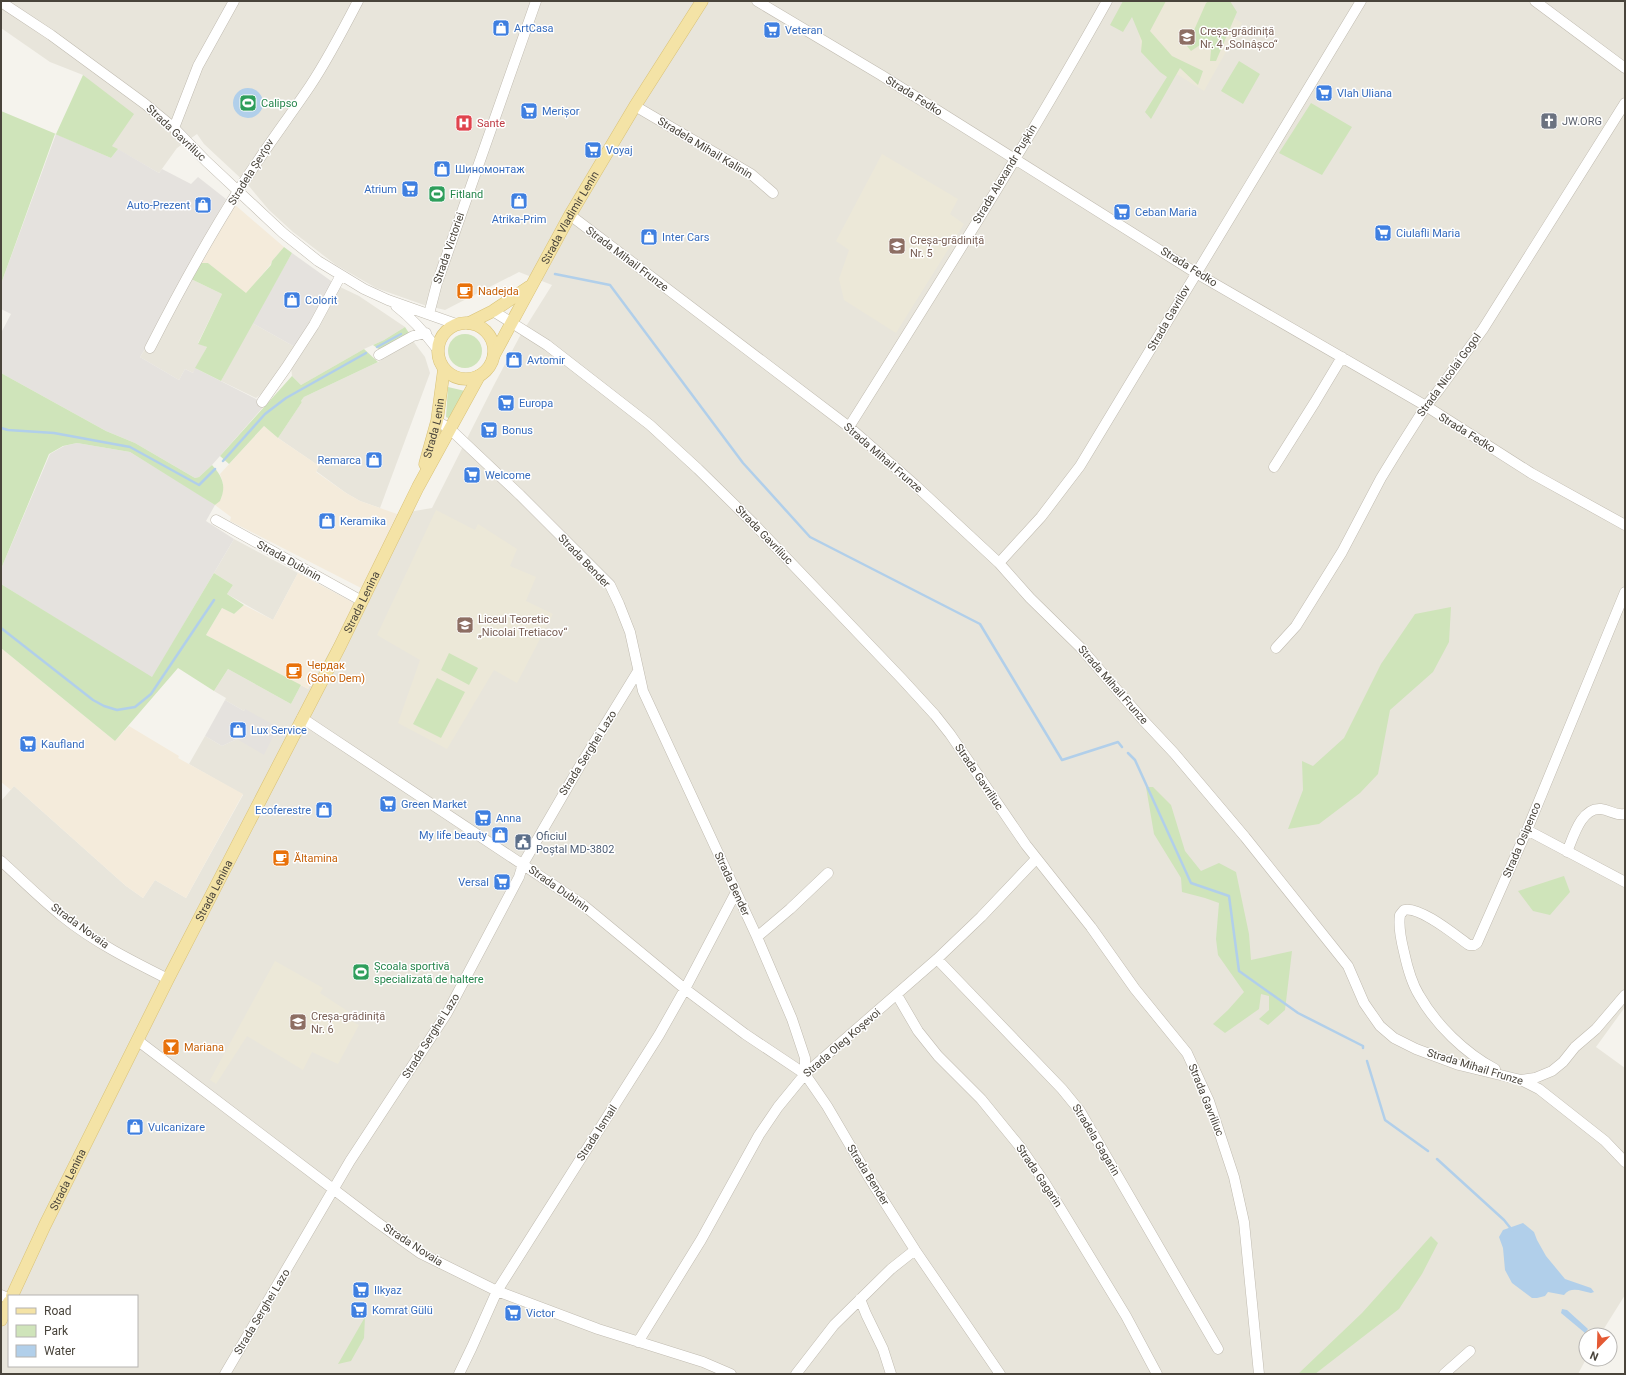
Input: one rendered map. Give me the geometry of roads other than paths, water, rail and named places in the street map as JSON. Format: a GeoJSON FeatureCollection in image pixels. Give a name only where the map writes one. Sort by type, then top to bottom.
{"type":"FeatureCollection","features":[{"type":"Feature","properties":{"kind":"main road","name":"Strada Vladimir Lenin"},"geometry":{"type":"LineString","coordinates":[[494,355],[570,215],[635,106],[702,1]]}},
{"type":"Feature","properties":{"kind":"main road"},"geometry":{"type":"LineString","coordinates":[[479,376],[461,378],[452,375],[444,369],[440,363],[438,350],[439,341],[443,334],[456,324],[470,323],[493,311],[532,285]]}},
{"type":"Feature","properties":{"kind":"main road"},"geometry":{"type":"LineString","coordinates":[[418,487],[479,376],[491,363],[494,355],[494,346],[491,338],[485,330],[470,323]]}},
{"type":"Feature","properties":{"kind":"main road","name":"Strada Lenin"},"geometry":{"type":"LineString","coordinates":[[418,487],[437,421],[444,369]]}},
{"type":"Feature","properties":{"kind":"main road","name":"Strada Lenina"},"geometry":{"type":"LineString","coordinates":[[12,1295],[45,1225],[137,1040],[362,601],[418,487]]}},
{"type":"Feature","properties":{"kind":"main road"},"geometry":{"type":"LineString","coordinates":[[1,1320],[8,1304]]}},
{"type":"Feature","properties":{"kind":"street"},"geometry":{"type":"LineString","coordinates":[[174,128],[198,66],[234,1]]}},
{"type":"Feature","properties":{"kind":"street","name":"Stradela Șevțov"},"geometry":{"type":"LineString","coordinates":[[150,348],[186,278],[238,190],[311,85],[342,33],[358,1]]}},
{"type":"Feature","properties":{"kind":"street","name":"Strada Victoriei"},"geometry":{"type":"LineString","coordinates":[[429,314],[437,283],[536,1]]}},
{"type":"Feature","properties":{"kind":"street","name":"Strada Fedko"},"geometry":{"type":"LineString","coordinates":[[757,1],[881,75],[1196,272],[1426,406],[1532,473],[1625,525]]}},
{"type":"Feature","properties":{"kind":"street","name":"Strada Alexandr Pușkin"},"geometry":{"type":"LineString","coordinates":[[848,427],[929,299],[1065,77],[1107,1]]}},
{"type":"Feature","properties":{"kind":"street","name":"Strada Gavrilov"},"geometry":{"type":"LineString","coordinates":[[999,563],[1041,517],[1080,466],[1361,1]]}},
{"type":"Feature","properties":{"kind":"street"},"geometry":{"type":"LineString","coordinates":[[1535,1],[1625,68]]}},
{"type":"Feature","properties":{"kind":"street","name":"Strada Gavriliuc"},"geometry":{"type":"LineString","coordinates":[[1,2],[51,35],[112,79],[174,128],[206,161],[283,233],[318,261],[388,300],[456,324]]}},
{"type":"Feature","properties":{"kind":"street","name":"Strada Nicolai Gogol"},"geometry":{"type":"LineString","coordinates":[[1276,648],[1296,626],[1342,552],[1381,478],[1426,406],[1483,329],[1625,103]]}},
{"type":"Feature","properties":{"kind":"street","name":"Stradela Mihail Kalinin"},"geometry":{"type":"LineString","coordinates":[[635,106],[751,174],[773,193]]}},
{"type":"Feature","properties":{"kind":"street","name":"Strada Mihail Frunze"},"geometry":{"type":"LineString","coordinates":[[570,215],[848,427],[915,485],[999,563],[1030,598],[1080,646],[1144,722],[1174,753],[1250,843],[1348,966],[1364,1003],[1380,1026],[1394,1038],[1416,1049],[1459,1065],[1522,1080],[1539,1089],[1605,1141],[1625,1162]]}},
{"type":"Feature","properties":{"kind":"street"},"geometry":{"type":"LineString","coordinates":[[262,402],[310,331],[341,275]]}},
{"type":"Feature","properties":{"kind":"street","name":"Strada Gavriliuc"},"geometry":{"type":"LineString","coordinates":[[388,300],[426,333],[438,350]]}},
{"type":"Feature","properties":{"kind":"street","name":"Strada Gavriliuc"},"geometry":{"type":"LineString","coordinates":[[493,311],[547,345],[650,425],[698,469],[753,523],[935,715],[1036,860],[1091,926],[1135,989],[1187,1053],[1209,1101],[1234,1177],[1244,1222],[1259,1374]]}},
{"type":"Feature","properties":{"kind":"street"},"geometry":{"type":"LineString","coordinates":[[379,355],[413,336],[426,333]]}},
{"type":"Feature","properties":{"kind":"street"},"geometry":{"type":"LineString","coordinates":[[1274,467],[1342,358]]}},
{"type":"Feature","properties":{"kind":"street","name":"Strada Bender"},"geometry":{"type":"LineString","coordinates":[[437,421],[450,429],[520,495],[610,585],[630,632],[638,671],[651,709],[688,786],[756,936],[803,1047],[805,1074],[827,1106],[868,1176],[915,1250],[1000,1374]]}},
{"type":"Feature","properties":{"kind":"street","name":"Strada Dubinin"},"geometry":{"type":"LineString","coordinates":[[216,520],[362,601]]}},
{"type":"Feature","properties":{"kind":"street","name":"Strada Osipenco"},"geometry":{"type":"LineString","coordinates":[[1504,1075],[1486,1065],[1466,1049],[1432,1014],[1419,995],[1411,978],[1401,938],[1399,919],[1402,912],[1409,909],[1419,912],[1469,944],[1476,945],[1479,941],[1527,830],[1625,592]]}},
{"type":"Feature","properties":{"kind":"street","name":"Strada Serghei Lazo"},"geometry":{"type":"LineString","coordinates":[[225,1374],[350,1161],[447,1013],[519,877],[522,864],[638,671]]}},
{"type":"Feature","properties":{"kind":"street","name":"Strada Dubinin"},"geometry":{"type":"LineString","coordinates":[[302,718],[582,904],[685,989],[745,1034],[805,1074]]}},
{"type":"Feature","properties":{"kind":"street"},"geometry":{"type":"LineString","coordinates":[[1567,852],[1577,829],[1583,818],[1588,813],[1593,810],[1601,809],[1621,815],[1625,814]]}},
{"type":"Feature","properties":{"kind":"street"},"geometry":{"type":"LineString","coordinates":[[1527,830],[1625,882]]}},
{"type":"Feature","properties":{"kind":"street","name":"Strada Oleg Koşevoi"},"geometry":{"type":"LineString","coordinates":[[638,1342],[701,1240],[759,1135],[778,1107],[805,1074],[937,959],[981,918],[1036,860]]}},
{"type":"Feature","properties":{"kind":"street","name":"Strada Novaia"},"geometry":{"type":"LineString","coordinates":[[1,861],[63,917],[112,950],[168,979]]}},
{"type":"Feature","properties":{"kind":"street"},"geometry":{"type":"LineString","coordinates":[[756,936],[790,909],[828,873]]}},
{"type":"Feature","properties":{"kind":"street","name":"Strada Ismail"},"geometry":{"type":"LineString","coordinates":[[459,1374],[497,1290],[625,1090],[685,989],[736,892]]}},
{"type":"Feature","properties":{"kind":"street","name":"Stradela Gagarin"},"geometry":{"type":"LineString","coordinates":[[937,959],[1062,1089],[1080,1111],[1218,1349]]}},
{"type":"Feature","properties":{"kind":"street","name":"Strada Gagarin"},"geometry":{"type":"LineString","coordinates":[[896,995],[918,1031],[934,1051],[981,1099],[1021,1148],[1046,1183],[1126,1316],[1157,1374]]}},
{"type":"Feature","properties":{"kind":"street"},"geometry":{"type":"LineString","coordinates":[[1522,1080],[1535,1078],[1552,1071],[1563,1062],[1575,1047],[1596,1029],[1625,995]]}},
{"type":"Feature","properties":{"kind":"street","name":"Strada Novaia"},"geometry":{"type":"LineString","coordinates":[[137,1040],[420,1253],[497,1290],[563,1316],[638,1342],[703,1362],[731,1374]]}},
{"type":"Feature","properties":{"kind":"street"},"geometry":{"type":"LineString","coordinates":[[796,1374],[834,1325],[891,1269],[915,1250]]}},
{"type":"Feature","properties":{"kind":"street"},"geometry":{"type":"LineString","coordinates":[[860,1299],[883,1349],[891,1374]]}},
{"type":"Feature","properties":{"kind":"street"},"geometry":{"type":"LineString","coordinates":[[1444,1374],[1470,1351]]}},
{"type":"Feature","properties":{"kind":"water","name":"Calipso"},"geometry":{"type":"Polygon","coordinates":[[[248,88],[259,92],[263,103],[259,114],[248,118],[237,114],[233,103],[237,92],[248,88]]]}},
{"type":"Feature","properties":{"kind":"water"},"geometry":{"type":"Polygon","coordinates":[[[1523,1223],[1534,1232],[1546,1256],[1565,1279],[1591,1288],[1594,1292],[1591,1293],[1573,1290],[1564,1295],[1548,1292],[1545,1296],[1532,1298],[1512,1283],[1505,1270],[1503,1248],[1499,1237],[1503,1230],[1523,1223]]]}},
{"type":"Feature","properties":{"kind":"water"},"geometry":{"type":"Polygon","coordinates":[[[1562,1309],[1567,1310],[1586,1327],[1578,1327],[1561,1313],[1562,1309]]]}},
{"type":"Feature","properties":{"kind":"waterway"},"geometry":{"type":"LineString","coordinates":[[555,274],[610,285],[743,463],[810,537],[980,624],[1062,760],[1118,742],[1122,747]]}},
{"type":"Feature","properties":{"kind":"waterway"},"geometry":{"type":"LineString","coordinates":[[377,347],[401,334]]}},
{"type":"Feature","properties":{"kind":"waterway"},"geometry":{"type":"LineString","coordinates":[[223,461],[265,414],[286,398],[366,353]]}},
{"type":"Feature","properties":{"kind":"waterway"},"geometry":{"type":"LineString","coordinates":[[1,428],[8,430],[54,433],[130,447],[199,485],[215,469]]}},
{"type":"Feature","properties":{"kind":"waterway"},"geometry":{"type":"LineString","coordinates":[[1,628],[93,700],[104,706],[117,710],[135,707],[151,694],[214,600]]}},
{"type":"Feature","properties":{"kind":"waterway"},"geometry":{"type":"LineString","coordinates":[[1128,753],[1135,760],[1191,883],[1229,896],[1239,971],[1298,1013],[1363,1046],[1363,1048]]}},
{"type":"Feature","properties":{"kind":"waterway"},"geometry":{"type":"LineString","coordinates":[[1367,1061],[1385,1120],[1428,1151]]}},
{"type":"Feature","properties":{"kind":"waterway"},"geometry":{"type":"LineString","coordinates":[[1437,1159],[1504,1220],[1512,1230]]}},
{"type":"Feature","properties":{"kind":"place","name":"ArtCasa"},"geometry":{"type":"Point","coordinates":[501,28]}},
{"type":"Feature","properties":{"kind":"place","name":"Veteran"},"geometry":{"type":"Point","coordinates":[772,30]}},
{"type":"Feature","properties":{"kind":"place","name":"Creșa-grădiniță Nr. 4 „Solnâșco“"},"geometry":{"type":"Point","coordinates":[1187,37]}},
{"type":"Feature","properties":{"kind":"place","name":"Vlah Uliana"},"geometry":{"type":"Point","coordinates":[1324,93]}},
{"type":"Feature","properties":{"kind":"place","name":"Calipso"},"geometry":{"type":"Point","coordinates":[248,103]}},
{"type":"Feature","properties":{"kind":"place","name":"Merișor"},"geometry":{"type":"Point","coordinates":[529,111]}},
{"type":"Feature","properties":{"kind":"place","name":"JW.ORG"},"geometry":{"type":"Point","coordinates":[1549,121]}},
{"type":"Feature","properties":{"kind":"place","name":"Sante"},"geometry":{"type":"Point","coordinates":[464,123]}},
{"type":"Feature","properties":{"kind":"place","name":"Voyaj"},"geometry":{"type":"Point","coordinates":[593,150]}},
{"type":"Feature","properties":{"kind":"place","name":"Шиномонтаж"},"geometry":{"type":"Point","coordinates":[442,169]}},
{"type":"Feature","properties":{"kind":"place","name":"Atrium"},"geometry":{"type":"Point","coordinates":[410,189]}},
{"type":"Feature","properties":{"kind":"place","name":"Fitland"},"geometry":{"type":"Point","coordinates":[437,194]}},
{"type":"Feature","properties":{"kind":"place","name":"Atrika-Prim"},"geometry":{"type":"Point","coordinates":[519,201]}},
{"type":"Feature","properties":{"kind":"place","name":"Auto-Prezent"},"geometry":{"type":"Point","coordinates":[203,205]}},
{"type":"Feature","properties":{"kind":"place","name":"Ceban Maria"},"geometry":{"type":"Point","coordinates":[1122,212]}},
{"type":"Feature","properties":{"kind":"place","name":"Ciulafli Maria"},"geometry":{"type":"Point","coordinates":[1383,233]}},
{"type":"Feature","properties":{"kind":"place","name":"Inter Cars"},"geometry":{"type":"Point","coordinates":[649,237]}},
{"type":"Feature","properties":{"kind":"place","name":"Creșa-grădiniță Nr. 5"},"geometry":{"type":"Point","coordinates":[897,246]}},
{"type":"Feature","properties":{"kind":"place","name":"Nadejda"},"geometry":{"type":"Point","coordinates":[465,291]}},
{"type":"Feature","properties":{"kind":"place","name":"Colorit"},"geometry":{"type":"Point","coordinates":[292,300]}},
{"type":"Feature","properties":{"kind":"place","name":"Avtomir"},"geometry":{"type":"Point","coordinates":[514,360]}},
{"type":"Feature","properties":{"kind":"place","name":"Europa"},"geometry":{"type":"Point","coordinates":[506,403]}},
{"type":"Feature","properties":{"kind":"place","name":"Bonus"},"geometry":{"type":"Point","coordinates":[489,430]}},
{"type":"Feature","properties":{"kind":"place","name":"Remarca"},"geometry":{"type":"Point","coordinates":[374,460]}},
{"type":"Feature","properties":{"kind":"place","name":"Welcome"},"geometry":{"type":"Point","coordinates":[472,475]}},
{"type":"Feature","properties":{"kind":"place","name":"Keramika"},"geometry":{"type":"Point","coordinates":[327,521]}},
{"type":"Feature","properties":{"kind":"place","name":"Liceul Teoretic „Nicolai Tretiacov“"},"geometry":{"type":"Point","coordinates":[465,625]}},
{"type":"Feature","properties":{"kind":"place","name":"Чердак (Soho Dem)"},"geometry":{"type":"Point","coordinates":[294,671]}},
{"type":"Feature","properties":{"kind":"place","name":"Lux Service"},"geometry":{"type":"Point","coordinates":[238,730]}},
{"type":"Feature","properties":{"kind":"place","name":"Kaufland"},"geometry":{"type":"Point","coordinates":[28,744]}},
{"type":"Feature","properties":{"kind":"place","name":"Green Market"},"geometry":{"type":"Point","coordinates":[388,804]}},
{"type":"Feature","properties":{"kind":"place","name":"Ecoferestre"},"geometry":{"type":"Point","coordinates":[324,810]}},
{"type":"Feature","properties":{"kind":"place","name":"Anna"},"geometry":{"type":"Point","coordinates":[483,818]}},
{"type":"Feature","properties":{"kind":"place","name":"My life beauty"},"geometry":{"type":"Point","coordinates":[500,835]}},
{"type":"Feature","properties":{"kind":"place","name":"Oficiul Poștal MD-3802"},"geometry":{"type":"Point","coordinates":[523,842]}},
{"type":"Feature","properties":{"kind":"place","name":"Ăltamina"},"geometry":{"type":"Point","coordinates":[281,858]}},
{"type":"Feature","properties":{"kind":"place","name":"Versal"},"geometry":{"type":"Point","coordinates":[502,882]}},
{"type":"Feature","properties":{"kind":"place","name":"Școala sportivă specializată de haltere"},"geometry":{"type":"Point","coordinates":[361,972]}},
{"type":"Feature","properties":{"kind":"place","name":"Creșa-grădiniță Nr. 6"},"geometry":{"type":"Point","coordinates":[298,1022]}},
{"type":"Feature","properties":{"kind":"place","name":"Mariana"},"geometry":{"type":"Point","coordinates":[171,1047]}},
{"type":"Feature","properties":{"kind":"place","name":"Vulcanizare"},"geometry":{"type":"Point","coordinates":[135,1127]}},
{"type":"Feature","properties":{"kind":"place","name":"Ilkyaz"},"geometry":{"type":"Point","coordinates":[361,1290]}},
{"type":"Feature","properties":{"kind":"place","name":"Komrat Gülü"},"geometry":{"type":"Point","coordinates":[359,1310]}},
{"type":"Feature","properties":{"kind":"place","name":"Victor"},"geometry":{"type":"Point","coordinates":[513,1313]}}]}
